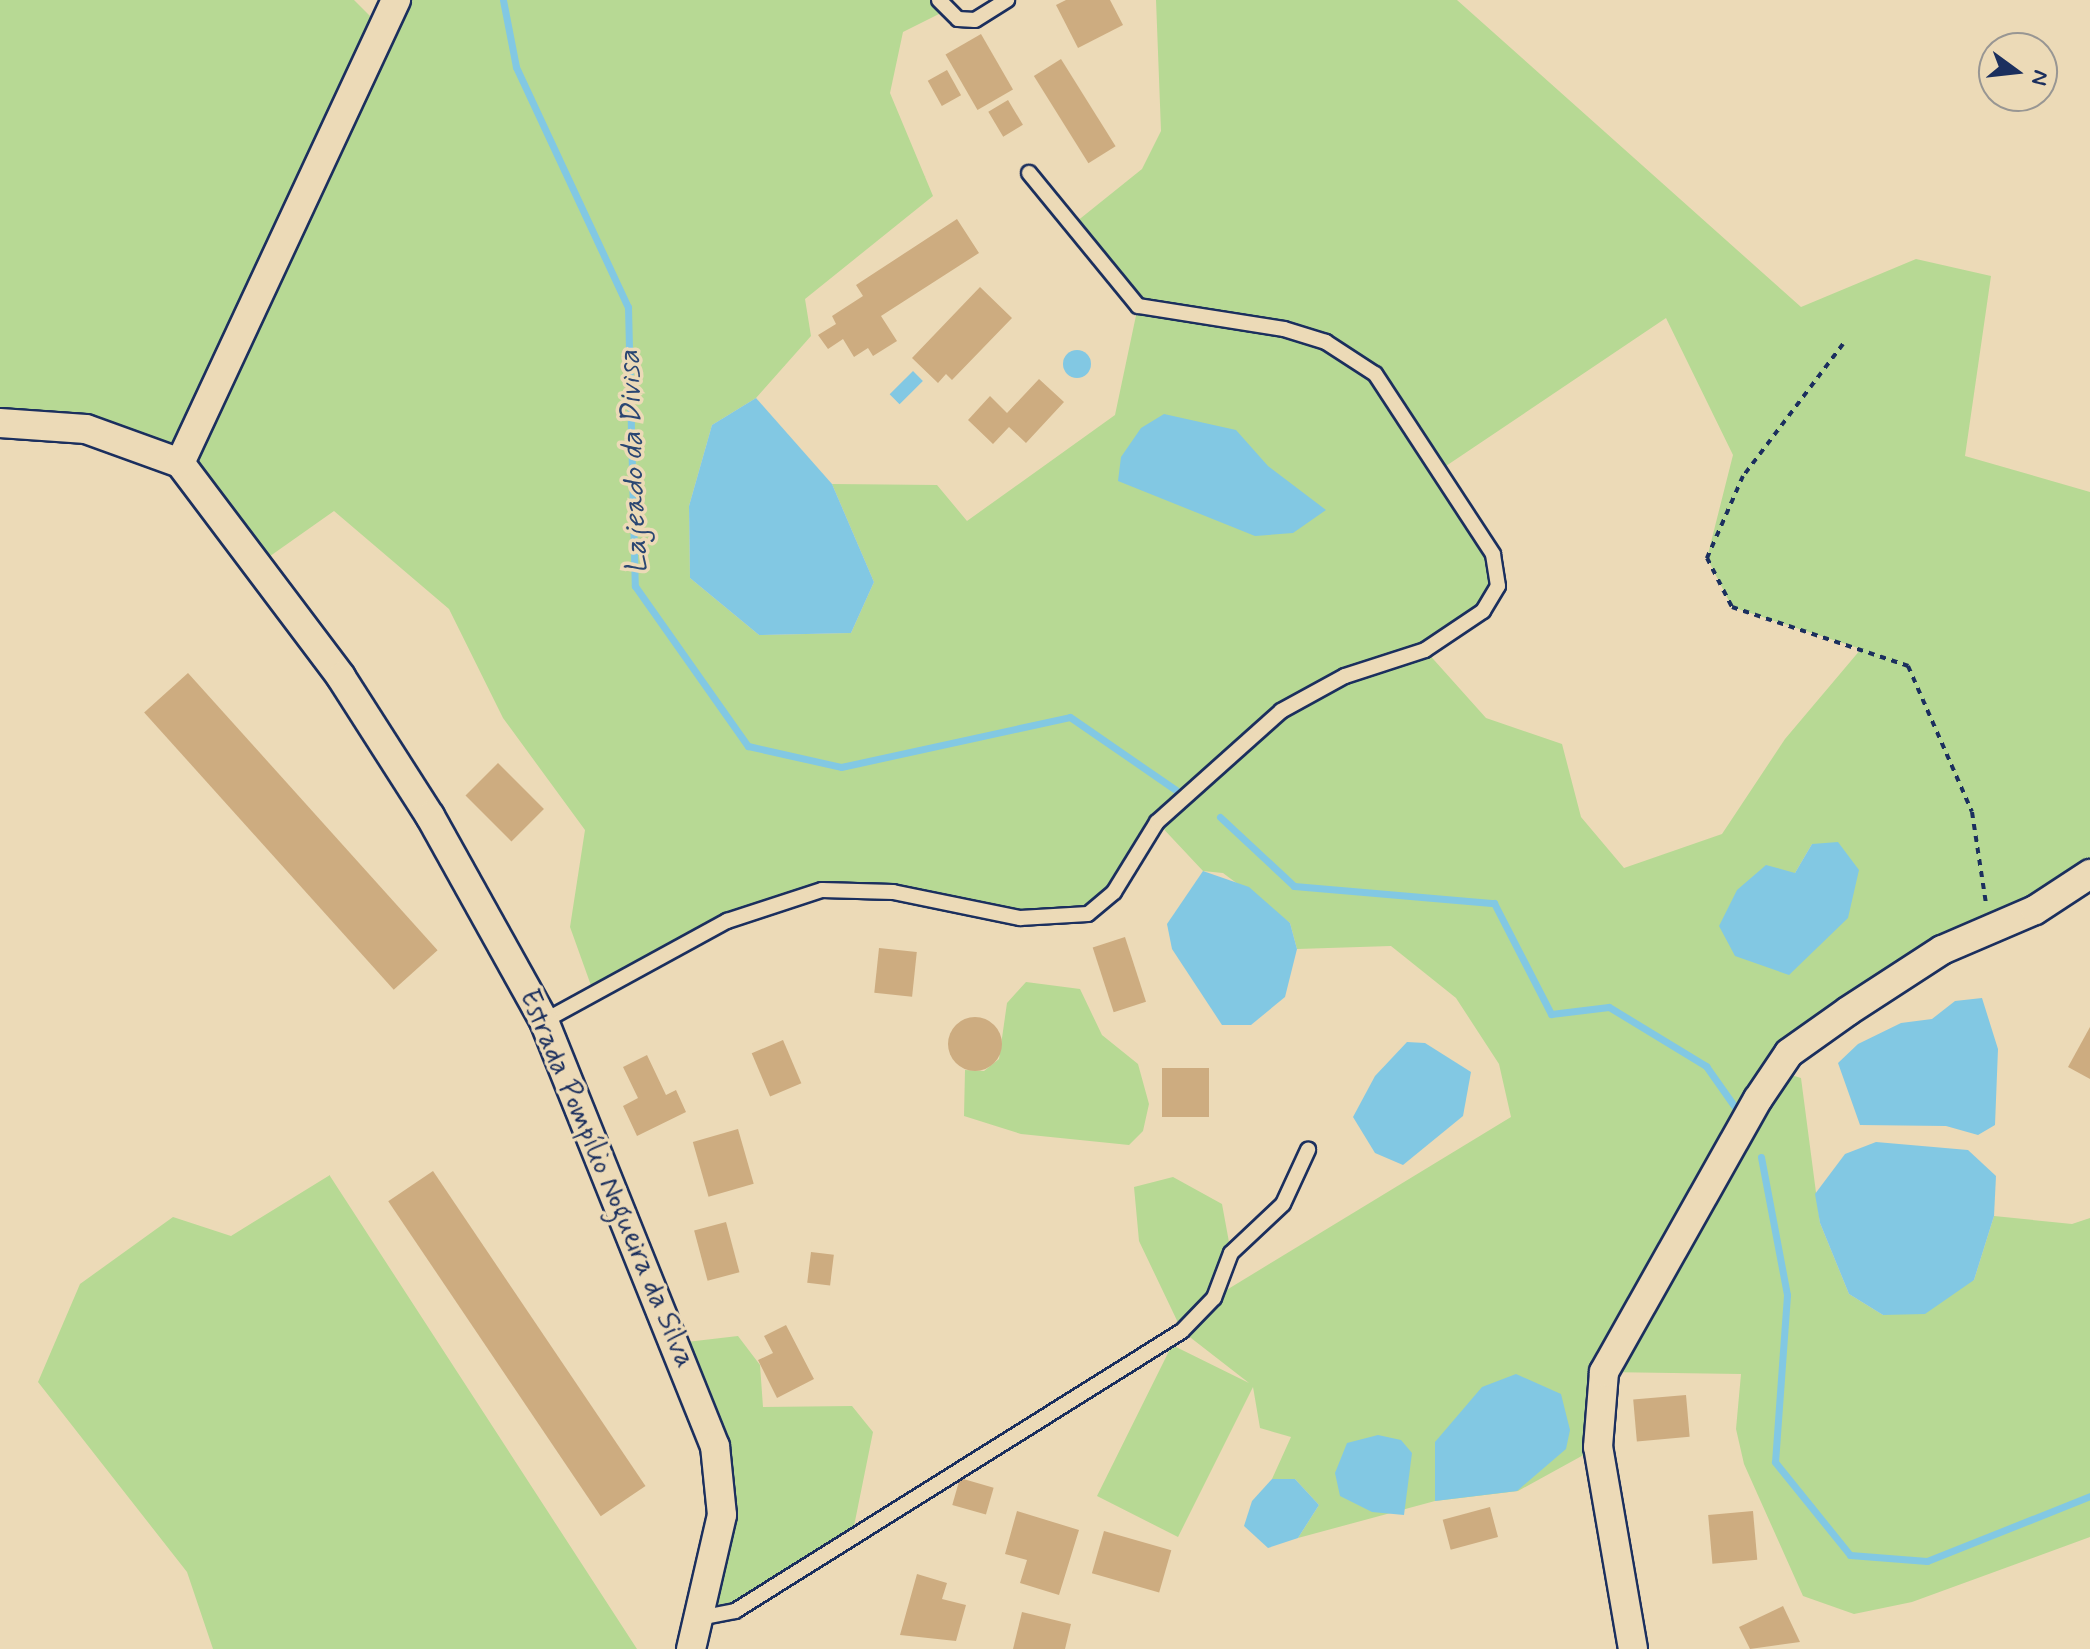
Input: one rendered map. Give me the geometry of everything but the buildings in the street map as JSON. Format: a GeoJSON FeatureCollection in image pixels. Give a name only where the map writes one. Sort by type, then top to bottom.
{"type":"FeatureCollection","features":[{"type":"Feature","properties":{"kind":"street"},"geometry":{"type":"LineString","coordinates":[[0,423],[86,429],[180,463],[396,0]]}},
{"type":"Feature","properties":{"kind":"street","name":"Estrada Pompílio Nogueira da Silva"},"geometry":{"type":"LineString","coordinates":[[180,463],[341,677],[430,816],[544,1021],[715,1446],[722,1515],[691,1649]]}},
{"type":"Feature","properties":{"kind":"street"},"geometry":{"type":"LineString","coordinates":[[1633,1649],[1598,1447],[1604,1372],[1789,1053],[1942,950],[1990,929],[2090,874]]}},
{"type":"Feature","properties":{"kind":"lane"},"geometry":{"type":"LineString","coordinates":[[939,0],[958,19],[975,20],[1007,0]]}},
{"type":"Feature","properties":{"kind":"lane"},"geometry":{"type":"LineString","coordinates":[[544,1021],[727,921],[822,890],[893,892],[1020,918],[1088,914],[1114,892],[1157,822],[1281,711],[1345,676],[1425,650],[1483,611],[1498,586],[1493,554],[1375,374],[1326,342],[1284,329],[1138,306],[1029,173]]}},
{"type":"Feature","properties":{"kind":"lane"},"geometry":{"type":"LineString","coordinates":[[699,1618],[735,1611],[1182,1331],[1214,1298],[1231,1253],[1283,1204],[1308,1150]]}},
{"type":"Feature","properties":{"kind":"path"},"geometry":{"type":"LineString","coordinates":[[1843,344],[1743,476],[1707,558],[1732,607],[1908,666],[1972,812],[1990,929]]}},
{"type":"Feature","properties":{"kind":"green space"},"geometry":{"type":"Polygon","coordinates":[[[0,0],[354,0],[383,29],[396,0],[939,0],[945,11],[903,32],[890,93],[933,196],[805,299],[811,336],[756,398],[712,425],[689,506],[690,578],[759,635],[851,633],[874,582],[832,484],[937,485],[967,521],[1115,415],[1138,306],[1071,226],[1142,169],[1161,131],[1156,0],[1457,0],[1801,307],[1916,259],[1991,276],[1965,456],[2090,492],[2090,874],[1942,950],[1778,1071],[1801,1078],[1820,1223],[1849,1294],[1883,1315],[1974,1280],[1994,1216],[2072,1224],[2090,1218],[2090,1537],[1912,1602],[1854,1614],[1803,1596],[1744,1464],[1736,1429],[1741,1374],[1604,1372],[1598,1447],[1518,1491],[1435,1501],[1298,1538],[1319,1505],[1295,1479],[1272,1479],[1291,1437],[1260,1428],[1253,1387],[1178,1537],[1097,1496],[1172,1345],[1249,1383],[1182,1331],[1139,1241],[1134,1187],[1173,1177],[1222,1204],[1231,1253],[1215,1297],[1511,1117],[1499,1064],[1456,998],[1391,946],[1297,949],[1290,923],[1223,873],[1203,871],[1157,822],[1114,892],[1069,920],[893,892],[803,896],[727,922],[593,991],[570,927],[585,830],[503,718],[449,609],[334,511],[256,566],[180,463],[0,423],[0,0]],[[1666,318],[1440,470],[1498,570],[1483,611],[1426,651],[1486,718],[1562,744],[1581,817],[1624,868],[1722,834],[1785,739],[1861,649],[1732,607],[1707,558],[1733,455],[1666,318]],[[1812,844],[1795,873],[1848,917],[1812,844]]]}},
{"type":"Feature","properties":{"kind":"green space"},"geometry":{"type":"Polygon","coordinates":[[[1026,982],[1080,989],[1102,1035],[1138,1064],[1149,1104],[1143,1131],[1129,1145],[1021,1134],[964,1116],[965,1070],[984,1071],[999,1059],[1007,1003],[1026,982]]]}},
{"type":"Feature","properties":{"kind":"green space"},"geometry":{"type":"Polygon","coordinates":[[[330,1175],[637,1649],[213,1649],[187,1572],[38,1382],[80,1284],[173,1217],[231,1236],[330,1175]]]}},
{"type":"Feature","properties":{"kind":"green space"},"geometry":{"type":"Polygon","coordinates":[[[738,1336],[760,1365],[763,1407],[852,1406],[873,1432],[852,1536],[735,1611],[699,1618],[722,1514],[678,1343],[738,1336]]]}},
{"type":"Feature","properties":{"kind":"water"},"geometry":{"type":"Polygon","coordinates":[[[1077,350],[1087,354],[1091,364],[1087,374],[1077,378],[1067,374],[1063,364],[1067,354],[1077,350]]]}},
{"type":"Feature","properties":{"kind":"water"},"geometry":{"type":"Polygon","coordinates":[[[913,371],[923,381],[900,404],[890,394],[913,371]]]}},
{"type":"Feature","properties":{"kind":"water"},"geometry":{"type":"Polygon","coordinates":[[[756,398],[832,484],[874,582],[851,633],[759,635],[690,578],[689,506],[712,425],[756,398]]]}},
{"type":"Feature","properties":{"kind":"water"},"geometry":{"type":"Polygon","coordinates":[[[1164,414],[1236,430],[1268,466],[1326,510],[1293,533],[1255,536],[1118,481],[1121,457],[1141,428],[1164,414]]]}},
{"type":"Feature","properties":{"kind":"water"},"geometry":{"type":"Polygon","coordinates":[[[1838,842],[1859,870],[1848,918],[1789,975],[1735,956],[1719,926],[1737,890],[1766,865],[1795,873],[1812,844],[1838,842]]]}},
{"type":"Feature","properties":{"kind":"water"},"geometry":{"type":"Polygon","coordinates":[[[1203,871],[1249,887],[1290,923],[1297,949],[1285,997],[1251,1025],[1222,1025],[1172,949],[1167,924],[1203,871]]]}},
{"type":"Feature","properties":{"kind":"water"},"geometry":{"type":"Polygon","coordinates":[[[1982,998],[1998,1049],[1995,1125],[1978,1135],[1946,1126],[1860,1125],[1838,1063],[1858,1044],[1901,1023],[1932,1019],[1955,1001],[1982,998]]]}},
{"type":"Feature","properties":{"kind":"water"},"geometry":{"type":"Polygon","coordinates":[[[1407,1042],[1425,1043],[1471,1072],[1463,1116],[1403,1165],[1375,1153],[1353,1117],[1375,1076],[1407,1042]]]}},
{"type":"Feature","properties":{"kind":"water"},"geometry":{"type":"Polygon","coordinates":[[[1876,1142],[1968,1150],[1996,1176],[1994,1216],[1974,1280],[1925,1314],[1883,1315],[1849,1294],[1820,1223],[1815,1194],[1845,1154],[1876,1142]]]}},
{"type":"Feature","properties":{"kind":"water"},"geometry":{"type":"Polygon","coordinates":[[[1516,1374],[1561,1394],[1570,1430],[1566,1449],[1517,1491],[1435,1501],[1435,1442],[1482,1387],[1516,1374]]]}},
{"type":"Feature","properties":{"kind":"water"},"geometry":{"type":"Polygon","coordinates":[[[1378,1435],[1401,1440],[1412,1453],[1404,1515],[1372,1512],[1340,1496],[1335,1473],[1347,1443],[1378,1435]]]}},
{"type":"Feature","properties":{"kind":"water"},"geometry":{"type":"Polygon","coordinates":[[[1272,1479],[1295,1479],[1319,1505],[1298,1538],[1268,1548],[1244,1526],[1252,1501],[1272,1479]]]}},
{"type":"Feature","properties":{"kind":"waterway","name":"Lajeado da Divisa"},"geometry":{"type":"LineString","coordinates":[[503,0],[516,67],[628,307],[635,586],[748,746],[841,767],[1070,717],[1176,790]]}},
{"type":"Feature","properties":{"kind":"waterway","name":"Lajeado da Divisa"},"geometry":{"type":"LineString","coordinates":[[1220,817],[1294,886],[1494,903],[1551,1014],[1609,1007],[1706,1066],[1737,1110]]}},
{"type":"Feature","properties":{"kind":"waterway","name":"Lajeado da Divisa"},"geometry":{"type":"LineString","coordinates":[[1761,1157],[1787,1295],[1775,1462],[1850,1555],[1927,1561],[2090,1496]]}}]}
